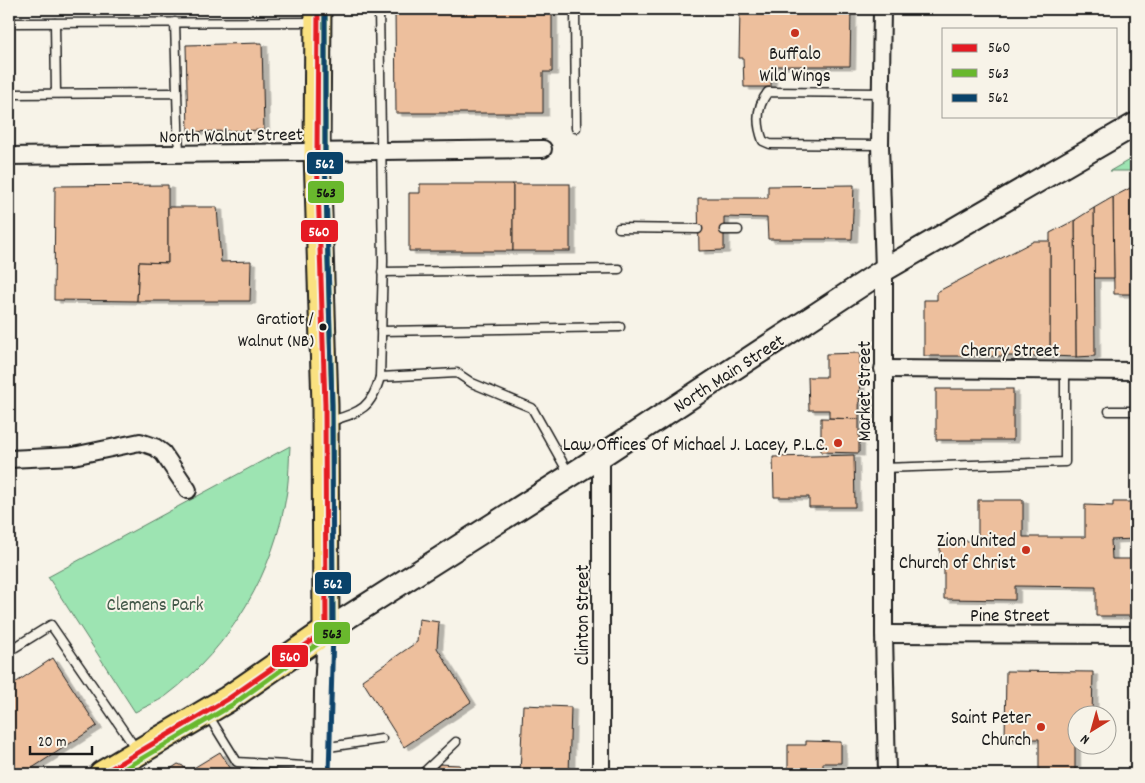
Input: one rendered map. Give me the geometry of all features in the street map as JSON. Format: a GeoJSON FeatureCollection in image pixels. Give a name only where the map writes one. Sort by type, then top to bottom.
{"type":"FeatureCollection","features":[{"type":"Feature","properties":{"kind":"main road"},"geometry":{"type":"LineString","coordinates":[[102,774],[206,712],[326,631],[325,423],[317,153],[318,16]]}},
{"type":"Feature","properties":{"kind":"main road","name":"North Main Street"},"geometry":{"type":"LineString","coordinates":[[326,631],[601,456],[884,270],[1136,124]]}},
{"type":"Feature","properties":{"kind":"street","name":"Market Street"},"geometry":{"type":"LineString","coordinates":[[882,9],[880,145],[884,270],[884,634],[887,774]]}},
{"type":"Feature","properties":{"kind":"street","name":"North Walnut Street"},"geometry":{"type":"LineString","coordinates":[[9,156],[179,156],[543,149]]}},
{"type":"Feature","properties":{"kind":"street","name":"Cherry Street"},"geometry":{"type":"LineString","coordinates":[[883,368],[1136,370]]}},
{"type":"Feature","properties":{"kind":"street"},"geometry":{"type":"LineString","coordinates":[[9,459],[73,456],[140,442],[156,447],[163,453],[188,490]]}},
{"type":"Feature","properties":{"kind":"street","name":"Clinton Street"},"geometry":{"type":"LineString","coordinates":[[601,456],[601,774]]}},
{"type":"Feature","properties":{"kind":"street"},"geometry":{"type":"LineString","coordinates":[[322,771],[326,631]]}},
{"type":"Feature","properties":{"kind":"street","name":"Pine Street"},"geometry":{"type":"LineString","coordinates":[[884,634],[1136,634]]}},
{"type":"Feature","properties":{"kind":"lane"},"geometry":{"type":"LineString","coordinates":[[325,423],[360,412],[375,394],[380,377],[382,272],[379,9]]}},
{"type":"Feature","properties":{"kind":"lane"},"geometry":{"type":"LineString","coordinates":[[575,9],[576,128]]}},
{"type":"Feature","properties":{"kind":"lane"},"geometry":{"type":"LineString","coordinates":[[9,23],[175,22],[318,16]]}},
{"type":"Feature","properties":{"kind":"lane"},"geometry":{"type":"LineString","coordinates":[[175,22],[179,156]]}},
{"type":"Feature","properties":{"kind":"lane"},"geometry":{"type":"LineString","coordinates":[[55,24],[56,93]]}},
{"type":"Feature","properties":{"kind":"lane"},"geometry":{"type":"LineString","coordinates":[[880,145],[770,144],[763,141],[757,119],[761,100],[768,92],[882,93]]}},
{"type":"Feature","properties":{"kind":"lane"},"geometry":{"type":"LineString","coordinates":[[9,94],[176,93]]}},
{"type":"Feature","properties":{"kind":"lane"},"geometry":{"type":"LineString","coordinates":[[619,228],[698,229]]}},
{"type":"Feature","properties":{"kind":"lane"},"geometry":{"type":"LineString","coordinates":[[724,230],[738,230]]}},
{"type":"Feature","properties":{"kind":"lane"},"geometry":{"type":"LineString","coordinates":[[382,272],[620,269]]}},
{"type":"Feature","properties":{"kind":"lane"},"geometry":{"type":"LineString","coordinates":[[381,331],[620,327]]}},
{"type":"Feature","properties":{"kind":"lane"},"geometry":{"type":"LineString","coordinates":[[884,468],[1065,462],[1065,369]]}},
{"type":"Feature","properties":{"kind":"lane"},"geometry":{"type":"LineString","coordinates":[[380,377],[457,373],[472,383],[532,408],[570,476]]}},
{"type":"Feature","properties":{"kind":"lane"},"geometry":{"type":"LineString","coordinates":[[1109,411],[1136,411]]}},
{"type":"Feature","properties":{"kind":"lane"},"geometry":{"type":"LineString","coordinates":[[9,651],[51,624],[138,752]]}},
{"type":"Feature","properties":{"kind":"lane"},"geometry":{"type":"LineString","coordinates":[[206,712],[237,762],[322,771]]}},
{"type":"Feature","properties":{"kind":"lane"},"geometry":{"type":"LineString","coordinates":[[322,748],[382,739]]}},
{"type":"Feature","properties":{"kind":"lane"},"geometry":{"type":"LineString","coordinates":[[422,774],[456,742]]}},
{"type":"Feature","properties":{"kind":"green space"},"geometry":{"type":"Polygon","coordinates":[[[1136,156],[1136,171],[1110,171],[1136,156]]]}},
{"type":"Feature","properties":{"kind":"green space","name":"Clemens Park"},"geometry":{"type":"Polygon","coordinates":[[[290,446],[287,491],[281,521],[261,578],[246,605],[230,631],[211,655],[166,696],[135,712],[48,577],[290,446]]]}},
{"type":"Feature","properties":{"kind":"building"},"geometry":{"type":"Polygon","coordinates":[[[395,9],[552,9],[552,72],[543,72],[543,113],[396,113],[395,9]]]}},
{"type":"Feature","properties":{"kind":"building","name":"Buffalo Wild Wings"},"geometry":{"type":"Polygon","coordinates":[[[740,9],[851,9],[850,66],[771,66],[771,87],[744,87],[743,58],[739,58],[740,9]]]}},
{"type":"Feature","properties":{"kind":"building"},"geometry":{"type":"Polygon","coordinates":[[[262,43],[264,130],[188,132],[186,45],[262,43]]]}},
{"type":"Feature","properties":{"kind":"building"},"geometry":{"type":"Polygon","coordinates":[[[420,184],[513,184],[513,251],[409,251],[409,193],[420,193],[420,184]]]}},
{"type":"Feature","properties":{"kind":"building"},"geometry":{"type":"Polygon","coordinates":[[[513,184],[570,184],[570,251],[513,251],[513,184]]]}},
{"type":"Feature","properties":{"kind":"building"},"geometry":{"type":"Polygon","coordinates":[[[168,185],[168,263],[139,262],[137,301],[54,300],[55,186],[168,185]]]}},
{"type":"Feature","properties":{"kind":"building"},"geometry":{"type":"Polygon","coordinates":[[[854,185],[852,239],[768,239],[767,218],[724,217],[724,250],[699,251],[698,198],[768,198],[768,186],[854,185]]]}},
{"type":"Feature","properties":{"kind":"building"},"geometry":{"type":"Polygon","coordinates":[[[1136,185],[1136,294],[1114,294],[1113,197],[1136,185]]]}},
{"type":"Feature","properties":{"kind":"building"},"geometry":{"type":"Polygon","coordinates":[[[1113,197],[1114,278],[1094,278],[1094,208],[1113,197]]]}},
{"type":"Feature","properties":{"kind":"building"},"geometry":{"type":"Polygon","coordinates":[[[168,207],[217,207],[221,262],[251,261],[250,301],[137,301],[139,262],[168,263],[168,207]]]}},
{"type":"Feature","properties":{"kind":"building"},"geometry":{"type":"Polygon","coordinates":[[[1094,208],[1095,356],[1076,357],[1075,220],[1094,208]]]}},
{"type":"Feature","properties":{"kind":"building"},"geometry":{"type":"Polygon","coordinates":[[[1075,220],[1076,357],[1050,356],[1050,233],[1075,220]]]}},
{"type":"Feature","properties":{"kind":"building"},"geometry":{"type":"Polygon","coordinates":[[[1034,241],[1050,241],[1050,356],[924,356],[924,300],[937,300],[937,292],[1034,241]]]}},
{"type":"Feature","properties":{"kind":"building"},"geometry":{"type":"Polygon","coordinates":[[[860,353],[859,419],[829,418],[829,410],[809,410],[808,377],[826,377],[826,354],[860,353]]]}},
{"type":"Feature","properties":{"kind":"building"},"geometry":{"type":"Polygon","coordinates":[[[936,389],[1013,389],[1013,440],[936,440],[936,389]]]}},
{"type":"Feature","properties":{"kind":"building"},"geometry":{"type":"Polygon","coordinates":[[[821,418],[859,419],[859,453],[821,452],[821,418]]]}},
{"type":"Feature","properties":{"kind":"building"},"geometry":{"type":"Polygon","coordinates":[[[854,455],[855,507],[809,507],[809,497],[774,497],[773,457],[854,455]]]}},
{"type":"Feature","properties":{"kind":"building","name":"Zion United Church of Christ"},"geometry":{"type":"Polygon","coordinates":[[[978,500],[1023,500],[1023,537],[1085,537],[1085,505],[1113,506],[1113,502],[1136,502],[1136,539],[1111,540],[1112,559],[1136,559],[1136,616],[1096,616],[1096,587],[1015,586],[1015,600],[944,599],[944,564],[940,564],[940,541],[978,541],[978,500]]]}},
{"type":"Feature","properties":{"kind":"building"},"geometry":{"type":"Polygon","coordinates":[[[419,619],[439,622],[437,648],[471,702],[404,747],[362,680],[417,642],[419,619]]]}},
{"type":"Feature","properties":{"kind":"building"},"geometry":{"type":"Polygon","coordinates":[[[53,658],[97,726],[23,774],[9,774],[9,687],[53,658]]]}},
{"type":"Feature","properties":{"kind":"building","name":"Saint Peter Church"},"geometry":{"type":"Polygon","coordinates":[[[1006,671],[1093,672],[1092,706],[1068,706],[1068,756],[1075,756],[1075,773],[1111,774],[964,774],[1039,773],[1039,739],[1005,739],[1006,671]]]}},
{"type":"Feature","properties":{"kind":"building"},"geometry":{"type":"Polygon","coordinates":[[[523,705],[571,707],[569,774],[520,774],[523,705]]]}},
{"type":"Feature","properties":{"kind":"building"},"geometry":{"type":"Polygon","coordinates":[[[806,741],[841,742],[841,763],[823,763],[823,771],[788,771],[788,745],[806,745],[806,741]]]}},
{"type":"Feature","properties":{"kind":"building"},"geometry":{"type":"Polygon","coordinates":[[[220,752],[234,774],[188,774],[187,772],[220,752]]]}},
{"type":"Feature","properties":{"kind":"building"},"geometry":{"type":"Polygon","coordinates":[[[178,764],[183,766],[188,774],[163,774],[178,764]]]}},
{"type":"Feature","properties":{"kind":"building"},"geometry":{"type":"Polygon","coordinates":[[[438,764],[460,765],[459,774],[437,774],[438,764]]]}},
{"type":"Feature","properties":{"kind":"transit line","name":"560"},"geometry":{"type":"LineString","coordinates":[[102,774],[228,699],[326,631],[325,405],[317,153],[318,9]]}},
{"type":"Feature","properties":{"kind":"transit line","name":"563"},"geometry":{"type":"LineString","coordinates":[[116,774],[232,705],[333,633],[332,405],[325,153],[325,9]]}},
{"type":"Feature","properties":{"kind":"transit line","name":"562"},"geometry":{"type":"LineString","coordinates":[[325,9],[325,153],[332,405],[333,631],[329,774]]}},
{"type":"Feature","properties":{"kind":"place","name":"Buffalo Wild Wings"},"geometry":{"type":"Point","coordinates":[795,33]}},
{"type":"Feature","properties":{"kind":"place","name":"Gratiot / Walnut (NB)"},"geometry":{"type":"Point","coordinates":[323,327]}},
{"type":"Feature","properties":{"kind":"place","name":"Law Offices Of Michael J. Lacey, P.L.C."},"geometry":{"type":"Point","coordinates":[838,443]}},
{"type":"Feature","properties":{"kind":"place","name":"Zion United Church of Christ"},"geometry":{"type":"Point","coordinates":[1026,550]}},
{"type":"Feature","properties":{"kind":"place","name":"Saint Peter Church"},"geometry":{"type":"Point","coordinates":[1041,727]}}]}
